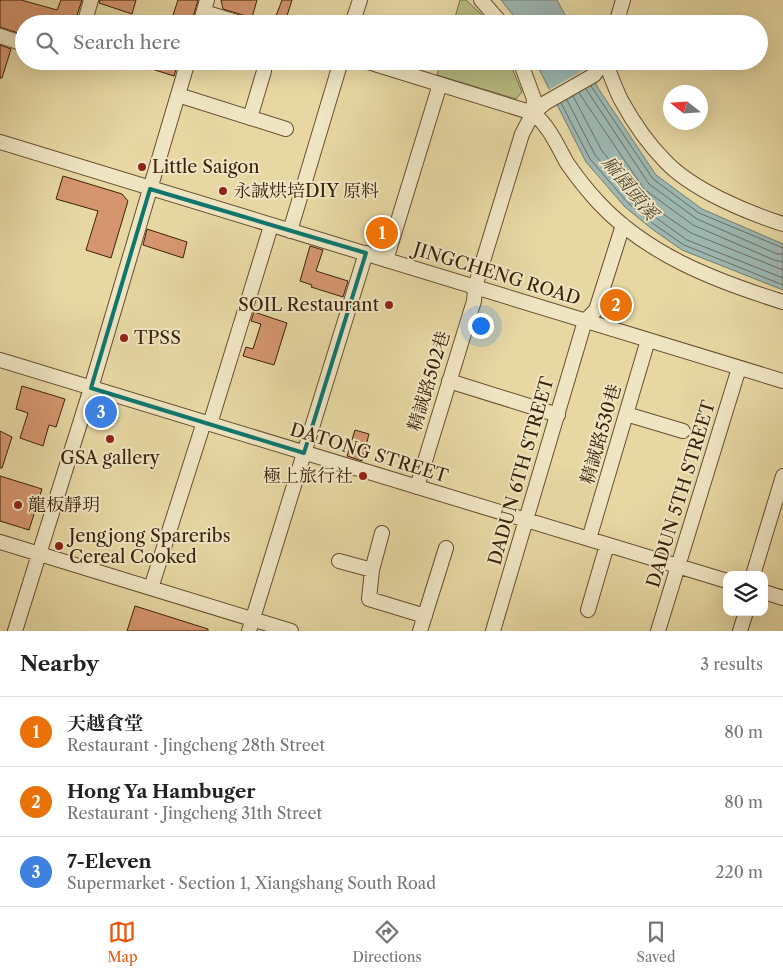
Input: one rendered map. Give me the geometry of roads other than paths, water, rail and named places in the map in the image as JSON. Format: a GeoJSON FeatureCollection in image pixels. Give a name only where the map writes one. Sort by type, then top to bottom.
{"type":"FeatureCollection","features":[{"type":"Feature","properties":{"kind":"street"},"geometry":{"type":"LineString","coordinates":[[87,15],[91,0]]}},
{"type":"Feature","properties":{"kind":"street"},"geometry":{"type":"LineString","coordinates":[[355,15],[360,0]]}},
{"type":"Feature","properties":{"kind":"street"},"geometry":{"type":"LineString","coordinates":[[482,0],[494,15]]}},
{"type":"Feature","properties":{"kind":"street"},"geometry":{"type":"LineString","coordinates":[[619,15],[623,0]]}},
{"type":"Feature","properties":{"kind":"street"},"geometry":{"type":"LineString","coordinates":[[0,36],[15,41]]}},
{"type":"Feature","properties":{"kind":"street"},"geometry":{"type":"LineString","coordinates":[[15,631],[185,70]]}},
{"type":"Feature","properties":{"kind":"street"},"geometry":{"type":"LineString","coordinates":[[290,231],[338,70]]}},
{"type":"Feature","properties":{"kind":"street"},"geometry":{"type":"LineString","coordinates":[[395,70],[533,113],[543,121],[569,165],[598,202],[623,225],[652,246],[688,268],[745,290],[783,302]]}},
{"type":"Feature","properties":{"kind":"street"},"geometry":{"type":"LineString","coordinates":[[523,70],[534,99],[533,113]]}},
{"type":"Feature","properties":{"kind":"street"},"geometry":{"type":"LineString","coordinates":[[533,113],[597,70]]}},
{"type":"Feature","properties":{"kind":"street"},"geometry":{"type":"LineString","coordinates":[[609,70],[621,99],[640,130],[666,163],[718,198],[783,224]]}},
{"type":"Feature","properties":{"kind":"street"},"geometry":{"type":"LineString","coordinates":[[250,118],[264,71]]}},
{"type":"Feature","properties":{"kind":"street"},"geometry":{"type":"LineString","coordinates":[[386,260],[440,84]]}},
{"type":"Feature","properties":{"kind":"street"},"geometry":{"type":"LineString","coordinates":[[178,95],[286,129]]}},
{"type":"Feature","properties":{"kind":"street","name":"精誠路502巷"},"geometry":{"type":"LineString","coordinates":[[417,487],[474,301],[475,287],[522,134],[533,113]]}},
{"type":"Feature","properties":{"kind":"street","name":"JINGCHENG ROAD"},"geometry":{"type":"LineString","coordinates":[[0,142],[783,381]]}},
{"type":"Feature","properties":{"kind":"street","name":"DADUN 6TH STREET"},"geometry":{"type":"LineString","coordinates":[[493,631],[585,321],[596,310],[623,225]]}},
{"type":"Feature","properties":{"kind":"street"},"geometry":{"type":"LineString","coordinates":[[151,588],[272,226]]}},
{"type":"Feature","properties":{"kind":"street"},"geometry":{"type":"LineString","coordinates":[[251,625],[366,253]]}},
{"type":"Feature","properties":{"kind":"street","name":"精誠路530巷"},"geometry":{"type":"LineString","coordinates":[[589,539],[648,340]]}},
{"type":"Feature","properties":{"kind":"street","name":"DATONG STREET"},"geometry":{"type":"LineString","coordinates":[[0,360],[723,580]]}},
{"type":"Feature","properties":{"kind":"street","name":"DADUN 5TH STREET"},"geometry":{"type":"LineString","coordinates":[[658,631],[739,368]]}},
{"type":"Feature","properties":{"kind":"street"},"geometry":{"type":"LineString","coordinates":[[449,381],[558,415]]}},
{"type":"Feature","properties":{"kind":"street"},"geometry":{"type":"LineString","coordinates":[[626,414],[683,431]]}},
{"type":"Feature","properties":{"kind":"street"},"geometry":{"type":"LineString","coordinates":[[754,571],[783,476]]}},
{"type":"Feature","properties":{"kind":"street"},"geometry":{"type":"LineString","coordinates":[[382,533],[372,570],[369,599],[425,616]]}},
{"type":"Feature","properties":{"kind":"street"},"geometry":{"type":"LineString","coordinates":[[0,542],[151,588],[251,625],[291,631]]}},
{"type":"Feature","properties":{"kind":"street"},"geometry":{"type":"LineString","coordinates":[[588,610],[607,545]]}},
{"type":"Feature","properties":{"kind":"street"},"geometry":{"type":"LineString","coordinates":[[420,631],[446,548]]}},
{"type":"Feature","properties":{"kind":"street"},"geometry":{"type":"LineString","coordinates":[[339,561],[372,570]]}},
{"type":"Feature","properties":{"kind":"street"},"geometry":{"type":"LineString","coordinates":[[768,593],[783,598]]}},
{"type":"Feature","properties":{"kind":"street"},"geometry":{"type":"LineString","coordinates":[[740,631],[745,616]]}},
{"type":"Feature","properties":{"kind":"water"},"geometry":{"type":"Polygon","coordinates":[[[501,0],[557,0],[565,15],[513,15],[501,0]]]}},
{"type":"Feature","properties":{"kind":"water","name":"麻園頭溪"},"geometry":{"type":"Polygon","coordinates":[[[540,70],[590,70],[598,88],[656,175],[702,209],[783,244],[783,290],[682,250],[625,207],[586,162],[540,70]]]}},
{"type":"Feature","properties":{"kind":"place","name":"Little Saigon"},"geometry":{"type":"Point","coordinates":[142,167]}},
{"type":"Feature","properties":{"kind":"place","name":"永誠烘培DIY 原料"},"geometry":{"type":"Point","coordinates":[223,191]}},
{"type":"Feature","properties":{"kind":"place","name":"天越食堂"},"geometry":{"type":"Point","coordinates":[382,233]}},
{"type":"Feature","properties":{"kind":"place","name":"SOIL Restaurant"},"geometry":{"type":"Point","coordinates":[389,305]}},
{"type":"Feature","properties":{"kind":"place","name":"Hong Ya Hambuger"},"geometry":{"type":"Point","coordinates":[616,305]}},
{"type":"Feature","properties":{"kind":"place","name":"TPSS"},"geometry":{"type":"Point","coordinates":[124,338]}},
{"type":"Feature","properties":{"kind":"place","name":"7-Eleven"},"geometry":{"type":"Point","coordinates":[101,412]}},
{"type":"Feature","properties":{"kind":"place","name":"GSA gallery"},"geometry":{"type":"Point","coordinates":[110,439]}},
{"type":"Feature","properties":{"kind":"place","name":"極上旅行社"},"geometry":{"type":"Point","coordinates":[363,476]}},
{"type":"Feature","properties":{"kind":"place","name":"龍板靜玥"},"geometry":{"type":"Point","coordinates":[18,505]}},
{"type":"Feature","properties":{"kind":"place","name":"Jengjong Spareribs Cereal Cooked"},"geometry":{"type":"Point","coordinates":[59,546]}}]}
